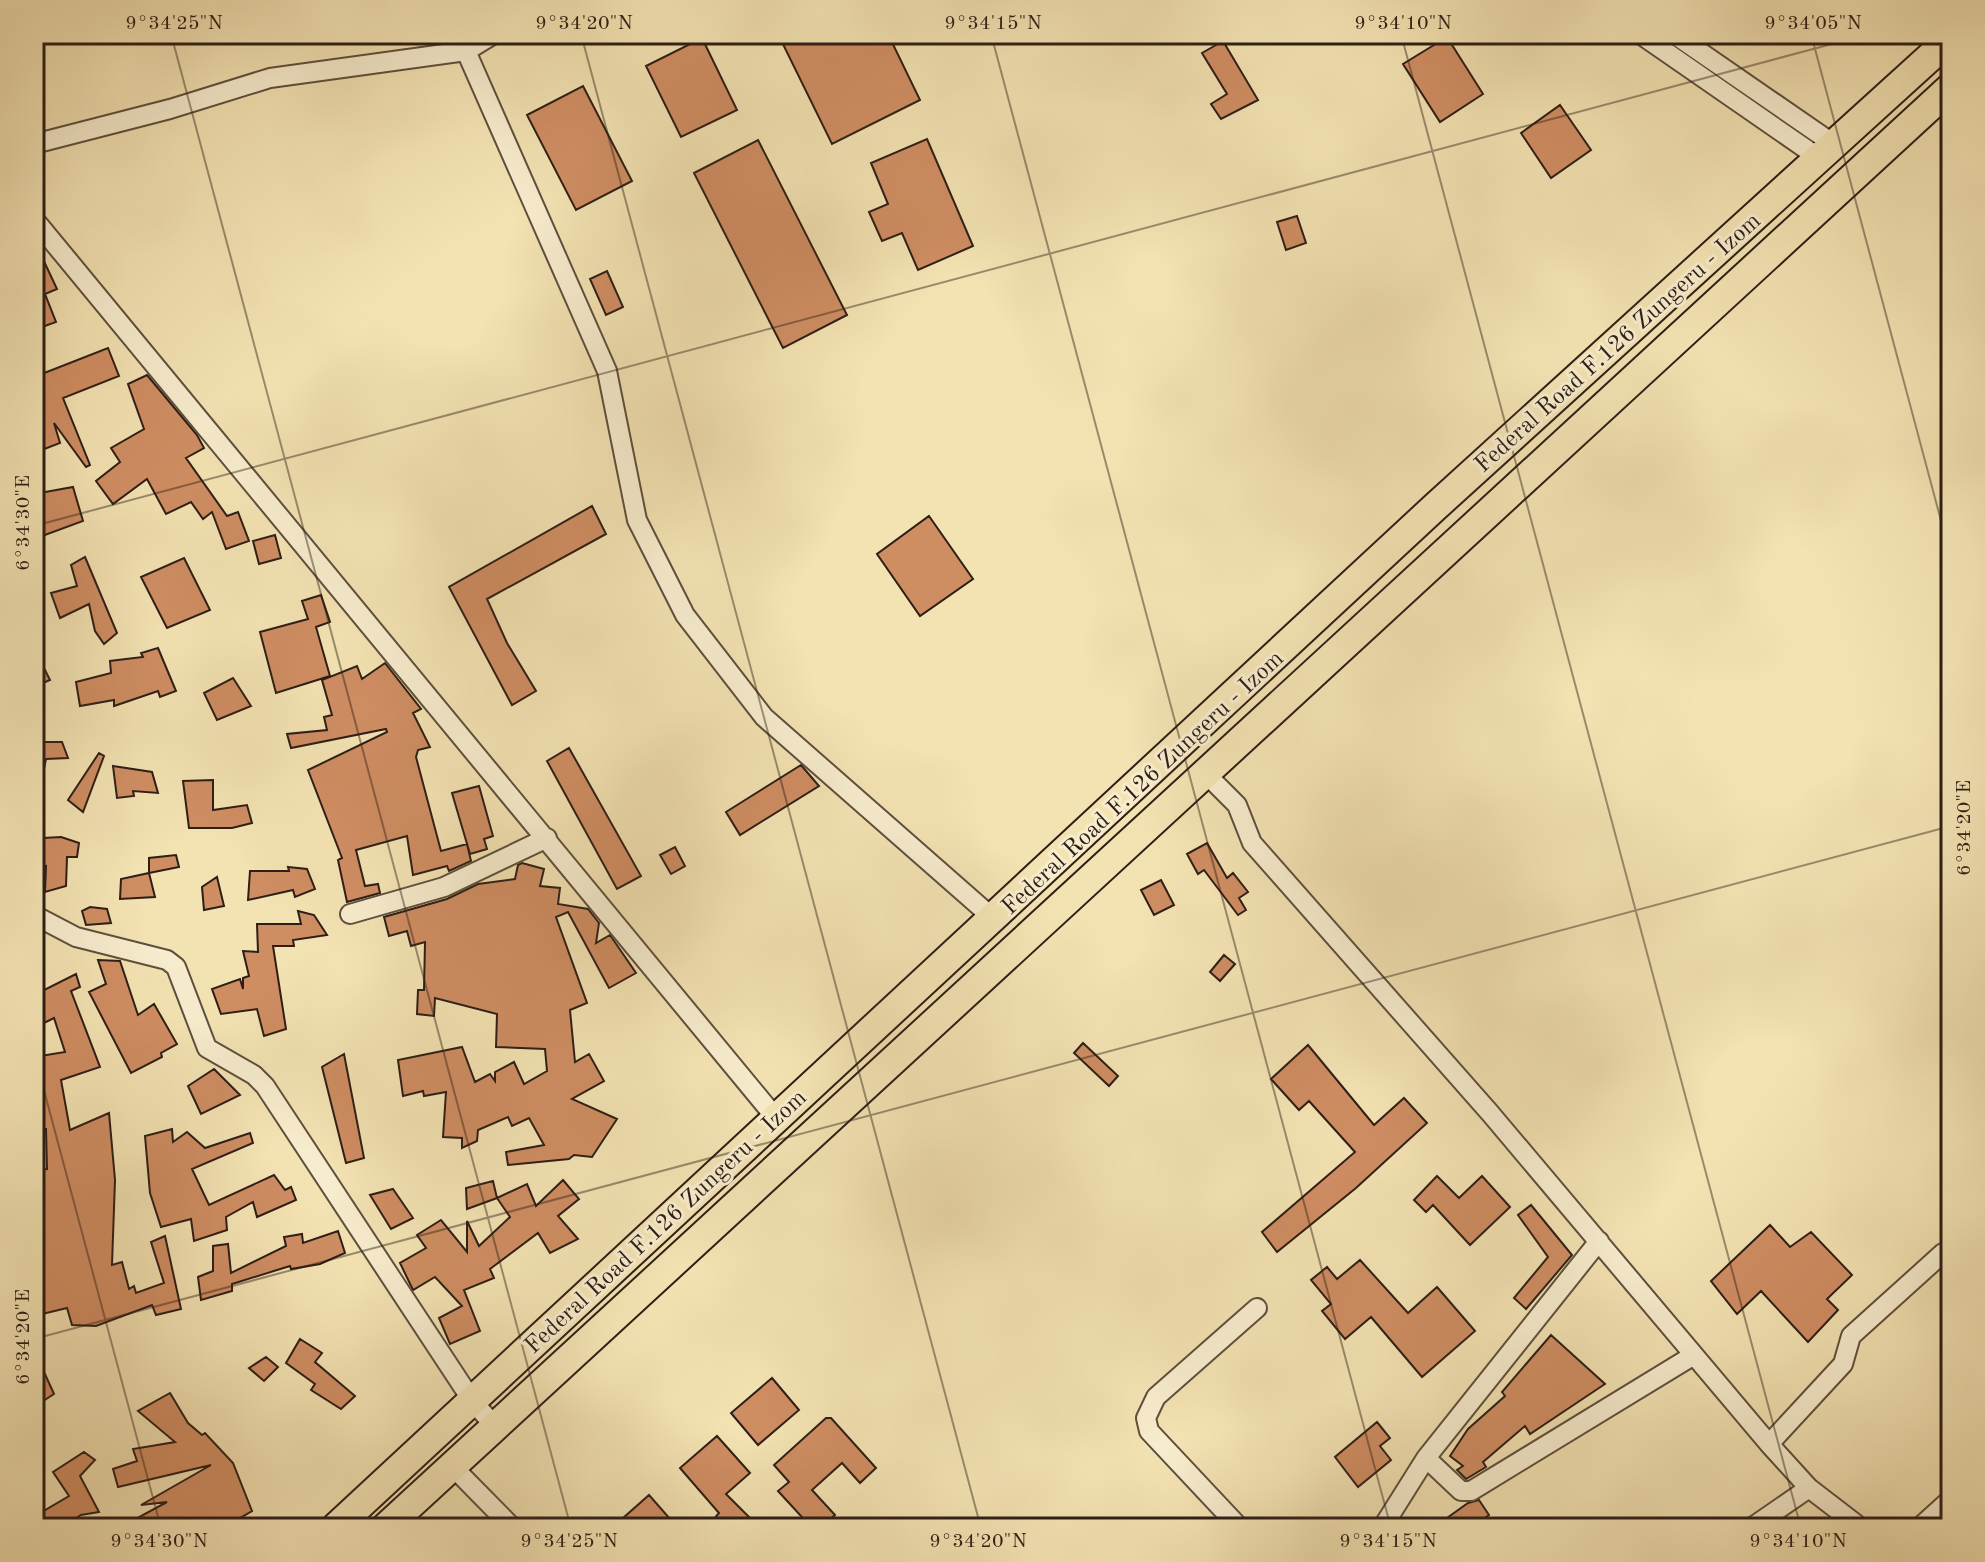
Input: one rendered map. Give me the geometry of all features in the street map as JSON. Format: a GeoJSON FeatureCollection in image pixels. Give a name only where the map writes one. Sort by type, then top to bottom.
{"type":"FeatureCollection","features":[{"type":"Feature","properties":{"kind":"main road","name":"Federal Road F.126 Zungeru - Izom"},"geometry":{"type":"LineString","coordinates":[[335,1528],[1435,507],[1951,38]]}},
{"type":"Feature","properties":{"kind":"main road","name":"Federal Road F.126 Zungeru - Izom"},"geometry":{"type":"LineString","coordinates":[[385,1528],[1951,87]]}},
{"type":"Feature","properties":{"kind":"main road"},"geometry":{"type":"LineString","coordinates":[[1435,507],[1465,536]]}},
{"type":"Feature","properties":{"kind":"street"},"geometry":{"type":"LineString","coordinates":[[34,144],[170,109],[270,78],[466,51],[494,34]]}},
{"type":"Feature","properties":{"kind":"street"},"geometry":{"type":"LineString","coordinates":[[1640,34],[1827,152]]}},
{"type":"Feature","properties":{"kind":"street"},"geometry":{"type":"LineString","coordinates":[[1674,34],[1827,152]]}},
{"type":"Feature","properties":{"kind":"street"},"geometry":{"type":"LineString","coordinates":[[466,51],[607,371],[637,520],[685,615],[764,717],[994,919]]}},
{"type":"Feature","properties":{"kind":"street"},"geometry":{"type":"LineString","coordinates":[[34,219],[775,1117]]}},
{"type":"Feature","properties":{"kind":"street"},"geometry":{"type":"LineString","coordinates":[[1206,774],[1237,805],[1252,843],[1599,1241],[1769,1444],[1809,1488],[1861,1528]]}},
{"type":"Feature","properties":{"kind":"street"},"geometry":{"type":"LineString","coordinates":[[350,914],[444,887],[547,838]]}},
{"type":"Feature","properties":{"kind":"street"},"geometry":{"type":"LineString","coordinates":[[34,915],[76,937],[167,960],[176,967],[207,1048],[254,1075],[265,1086],[473,1402],[495,1426]]}},
{"type":"Feature","properties":{"kind":"street"},"geometry":{"type":"LineString","coordinates":[[1382,1528],[1426,1458],[1599,1241]]}},
{"type":"Feature","properties":{"kind":"street"},"geometry":{"type":"LineString","coordinates":[[1769,1444],[1843,1364],[1851,1336],[1943,1253]]}},
{"type":"Feature","properties":{"kind":"street"},"geometry":{"type":"LineString","coordinates":[[1240,1528],[1149,1431],[1146,1418],[1156,1397],[1257,1308]]}},
{"type":"Feature","properties":{"kind":"street"},"geometry":{"type":"LineString","coordinates":[[1426,1458],[1461,1491],[1471,1491],[1694,1355]]}},
{"type":"Feature","properties":{"kind":"street"},"geometry":{"type":"LineString","coordinates":[[452,1466],[513,1528]]}},
{"type":"Feature","properties":{"kind":"street"},"geometry":{"type":"LineString","coordinates":[[1751,1528],[1809,1488]]}},
{"type":"Feature","properties":{"kind":"street"},"geometry":{"type":"LineString","coordinates":[[1919,1528],[1951,1499]]}},
{"type":"Feature","properties":{"kind":"building"},"geometry":{"type":"Polygon","coordinates":[[[778,34],[888,34],[920,100],[832,144],[778,34]]]}},
{"type":"Feature","properties":{"kind":"building"},"geometry":{"type":"Polygon","coordinates":[[[1447,37],[1483,94],[1440,122],[1403,64],[1447,37]]]}},
{"type":"Feature","properties":{"kind":"building"},"geometry":{"type":"Polygon","coordinates":[[[702,38],[737,110],[681,137],[646,66],[702,38]]]}},
{"type":"Feature","properties":{"kind":"building"},"geometry":{"type":"Polygon","coordinates":[[[1223,41],[1258,100],[1221,119],[1211,104],[1227,94],[1202,53],[1223,41]]]}},
{"type":"Feature","properties":{"kind":"building"},"geometry":{"type":"Polygon","coordinates":[[[583,86],[632,181],[576,210],[527,115],[583,86]]]}},
{"type":"Feature","properties":{"kind":"building"},"geometry":{"type":"Polygon","coordinates":[[[1560,105],[1591,150],[1551,178],[1521,133],[1560,105]]]}},
{"type":"Feature","properties":{"kind":"building"},"geometry":{"type":"Polygon","coordinates":[[[927,139],[973,246],[918,270],[902,233],[882,241],[869,212],[888,204],[871,163],[927,139]]]}},
{"type":"Feature","properties":{"kind":"building"},"geometry":{"type":"Polygon","coordinates":[[[758,140],[847,315],[783,348],[694,173],[758,140]]]}},
{"type":"Feature","properties":{"kind":"building"},"geometry":{"type":"Polygon","coordinates":[[[1297,216],[1306,243],[1286,250],[1277,222],[1297,216]]]}},
{"type":"Feature","properties":{"kind":"building"},"geometry":{"type":"Polygon","coordinates":[[[34,240],[57,289],[45,294],[56,322],[34,330],[34,240]]]}},
{"type":"Feature","properties":{"kind":"building"},"geometry":{"type":"Polygon","coordinates":[[[607,271],[623,307],[606,315],[590,279],[607,271]]]}},
{"type":"Feature","properties":{"kind":"building"},"geometry":{"type":"Polygon","coordinates":[[[108,348],[119,376],[63,398],[90,465],[86,467],[54,423],[60,443],[34,453],[34,377],[108,348]]]}},
{"type":"Feature","properties":{"kind":"building"},"geometry":{"type":"Polygon","coordinates":[[[147,375],[197,435],[204,448],[186,458],[227,516],[238,512],[249,541],[226,549],[212,512],[203,519],[191,502],[166,514],[147,479],[113,504],[96,481],[120,462],[111,448],[144,429],[128,384],[147,375]]]}},
{"type":"Feature","properties":{"kind":"building"},"geometry":{"type":"Polygon","coordinates":[[[73,487],[83,521],[34,539],[34,494],[73,487]]]}},
{"type":"Feature","properties":{"kind":"building"},"geometry":{"type":"Polygon","coordinates":[[[592,506],[606,534],[487,599],[507,643],[536,691],[512,705],[449,587],[592,506]]]}},
{"type":"Feature","properties":{"kind":"building"},"geometry":{"type":"Polygon","coordinates":[[[929,516],[973,579],[920,616],[877,554],[929,516]]]}},
{"type":"Feature","properties":{"kind":"building"},"geometry":{"type":"Polygon","coordinates":[[[275,535],[281,558],[259,564],[253,541],[275,535]]]}},
{"type":"Feature","properties":{"kind":"building"},"geometry":{"type":"Polygon","coordinates":[[[85,557],[117,633],[104,644],[95,631],[89,604],[60,618],[51,593],[77,586],[71,565],[85,557]]]}},
{"type":"Feature","properties":{"kind":"building"},"geometry":{"type":"Polygon","coordinates":[[[184,558],[210,610],[167,628],[141,577],[184,558]]]}},
{"type":"Feature","properties":{"kind":"building"},"geometry":{"type":"Polygon","coordinates":[[[321,595],[330,622],[316,627],[330,676],[276,693],[260,632],[308,619],[302,601],[321,595]]]}},
{"type":"Feature","properties":{"kind":"building"},"geometry":{"type":"Polygon","coordinates":[[[34,648],[50,680],[34,687],[34,648]]]}},
{"type":"Feature","properties":{"kind":"building"},"geometry":{"type":"Polygon","coordinates":[[[158,648],[176,691],[160,697],[158,691],[114,706],[114,700],[80,706],[76,682],[111,673],[110,661],[143,657],[141,653],[158,648]]]}},
{"type":"Feature","properties":{"kind":"building"},"geometry":{"type":"Polygon","coordinates":[[[385,663],[421,709],[413,713],[430,747],[418,750],[416,757],[441,851],[467,844],[471,861],[449,871],[447,866],[413,875],[407,836],[356,850],[365,886],[378,884],[380,893],[347,902],[338,860],[342,858],[308,770],[387,732],[386,729],[291,748],[287,734],[327,730],[324,717],[332,715],[322,680],[357,666],[362,679],[385,663]]]}},
{"type":"Feature","properties":{"kind":"building"},"geometry":{"type":"Polygon","coordinates":[[[233,678],[251,706],[217,720],[204,693],[233,678]]]}},
{"type":"Feature","properties":{"kind":"building"},"geometry":{"type":"Polygon","coordinates":[[[34,742],[62,742],[68,758],[46,759],[40,788],[34,787],[34,742]]]}},
{"type":"Feature","properties":{"kind":"building"},"geometry":{"type":"Polygon","coordinates":[[[569,748],[641,876],[617,889],[547,761],[569,748]]]}},
{"type":"Feature","properties":{"kind":"building"},"geometry":{"type":"Polygon","coordinates":[[[99,753],[104,756],[83,812],[68,800],[99,753]]]}},
{"type":"Feature","properties":{"kind":"building"},"geometry":{"type":"Polygon","coordinates":[[[801,765],[819,786],[740,835],[726,812],[801,765]]]}},
{"type":"Feature","properties":{"kind":"building"},"geometry":{"type":"Polygon","coordinates":[[[113,766],[152,772],[158,793],[133,791],[134,796],[117,798],[113,766]]]}},
{"type":"Feature","properties":{"kind":"building"},"geometry":{"type":"Polygon","coordinates":[[[213,780],[213,810],[247,805],[252,823],[232,828],[189,828],[183,781],[213,780]]]}},
{"type":"Feature","properties":{"kind":"building"},"geometry":{"type":"Polygon","coordinates":[[[479,786],[493,836],[484,839],[487,849],[470,854],[452,793],[479,786]]]}},
{"type":"Feature","properties":{"kind":"building"},"geometry":{"type":"Polygon","coordinates":[[[61,837],[79,843],[77,857],[67,857],[66,886],[45,892],[46,866],[34,868],[34,851],[43,838],[61,837]]]}},
{"type":"Feature","properties":{"kind":"building"},"geometry":{"type":"Polygon","coordinates":[[[1207,843],[1227,878],[1233,873],[1248,892],[1239,898],[1246,910],[1238,915],[1204,870],[1198,874],[1187,854],[1207,843]]]}},
{"type":"Feature","properties":{"kind":"building"},"geometry":{"type":"Polygon","coordinates":[[[675,847],[685,866],[671,874],[660,855],[675,847]]]}},
{"type":"Feature","properties":{"kind":"building"},"geometry":{"type":"Polygon","coordinates":[[[176,855],[179,867],[149,873],[149,858],[176,855]]]}},
{"type":"Feature","properties":{"kind":"building"},"geometry":{"type":"Polygon","coordinates":[[[522,863],[544,869],[540,886],[560,888],[558,904],[588,909],[599,923],[596,943],[610,935],[636,973],[609,988],[568,912],[556,917],[587,1003],[570,1010],[575,1062],[589,1054],[604,1081],[572,1099],[617,1119],[592,1157],[574,1155],[569,1159],[508,1165],[506,1152],[544,1145],[529,1118],[512,1126],[508,1117],[478,1130],[477,1141],[462,1148],[462,1138],[443,1137],[446,1092],[424,1096],[423,1091],[403,1096],[398,1060],[462,1047],[475,1082],[490,1074],[495,1081],[495,1072],[514,1062],[524,1084],[547,1071],[545,1049],[496,1047],[497,1014],[435,998],[434,1016],[417,1014],[418,990],[424,990],[425,942],[411,946],[407,931],[389,936],[384,917],[447,899],[478,884],[515,879],[518,865],[522,863]]]}},
{"type":"Feature","properties":{"kind":"building"},"geometry":{"type":"Polygon","coordinates":[[[288,867],[307,869],[315,889],[295,897],[293,890],[248,900],[250,871],[289,871],[288,867]]]}},
{"type":"Feature","properties":{"kind":"building"},"geometry":{"type":"Polygon","coordinates":[[[149,873],[155,897],[120,899],[121,879],[149,873]]]}},
{"type":"Feature","properties":{"kind":"building"},"geometry":{"type":"Polygon","coordinates":[[[217,877],[224,906],[204,910],[202,887],[217,877]]]}},
{"type":"Feature","properties":{"kind":"building"},"geometry":{"type":"Polygon","coordinates":[[[1161,880],[1174,905],[1154,915],[1141,890],[1161,880]]]}},
{"type":"Feature","properties":{"kind":"building"},"geometry":{"type":"Polygon","coordinates":[[[90,907],[107,909],[111,923],[86,925],[82,911],[90,907]]]}},
{"type":"Feature","properties":{"kind":"building"},"geometry":{"type":"Polygon","coordinates":[[[298,911],[314,915],[327,935],[293,940],[294,946],[273,946],[286,1029],[264,1036],[257,1009],[221,1014],[212,989],[240,979],[243,989],[243,978],[249,976],[243,951],[258,952],[257,924],[301,924],[298,911]]]}},
{"type":"Feature","properties":{"kind":"building"},"geometry":{"type":"Polygon","coordinates":[[[1224,955],[1235,964],[1220,981],[1210,972],[1224,955]]]}},
{"type":"Feature","properties":{"kind":"building"},"geometry":{"type":"Polygon","coordinates":[[[98,960],[120,961],[138,1015],[154,1004],[177,1044],[161,1053],[162,1057],[131,1073],[89,992],[106,984],[98,960]]]}},
{"type":"Feature","properties":{"kind":"building"},"geometry":{"type":"Polygon","coordinates":[[[76,974],[80,987],[71,991],[100,1067],[61,1080],[70,1130],[109,1113],[115,1180],[112,1265],[122,1262],[129,1289],[134,1286],[136,1293],[164,1283],[151,1242],[165,1236],[181,1309],[156,1315],[152,1305],[96,1326],[72,1325],[67,1308],[34,1316],[34,1286],[43,1282],[34,1229],[34,1170],[47,1169],[46,1129],[34,1130],[34,1057],[65,1052],[54,1018],[34,1028],[34,995],[76,974]]]}},
{"type":"Feature","properties":{"kind":"building"},"geometry":{"type":"Polygon","coordinates":[[[1083,1043],[1118,1076],[1109,1086],[1074,1053],[1083,1043]]]}},
{"type":"Feature","properties":{"kind":"building"},"geometry":{"type":"Polygon","coordinates":[[[1308,1045],[1374,1125],[1404,1098],[1427,1123],[1356,1188],[1277,1252],[1262,1232],[1355,1152],[1309,1101],[1299,1110],[1271,1079],[1308,1045]]]}},
{"type":"Feature","properties":{"kind":"building"},"geometry":{"type":"Polygon","coordinates":[[[344,1054],[364,1158],[346,1163],[322,1067],[344,1054]]]}},
{"type":"Feature","properties":{"kind":"building"},"geometry":{"type":"Polygon","coordinates":[[[214,1069],[240,1095],[201,1114],[188,1086],[214,1069]]]}},
{"type":"Feature","properties":{"kind":"building"},"geometry":{"type":"Polygon","coordinates":[[[172,1129],[173,1142],[187,1132],[205,1148],[250,1133],[253,1143],[192,1169],[209,1205],[274,1175],[285,1190],[291,1187],[296,1200],[257,1217],[253,1202],[226,1217],[227,1230],[194,1241],[191,1219],[161,1227],[150,1193],[145,1136],[172,1129]]]}},
{"type":"Feature","properties":{"kind":"building"},"geometry":{"type":"Polygon","coordinates":[[[1437,1176],[1459,1198],[1482,1176],[1510,1207],[1470,1245],[1433,1205],[1426,1212],[1414,1200],[1437,1176]]]}},
{"type":"Feature","properties":{"kind":"building"},"geometry":{"type":"Polygon","coordinates":[[[563,1180],[579,1199],[558,1216],[578,1239],[550,1253],[538,1233],[490,1269],[494,1278],[464,1290],[480,1331],[450,1344],[439,1318],[462,1306],[435,1277],[413,1290],[400,1263],[426,1248],[417,1235],[441,1220],[467,1252],[467,1221],[479,1246],[510,1217],[497,1198],[527,1184],[536,1206],[563,1180]]]}},
{"type":"Feature","properties":{"kind":"building"},"geometry":{"type":"Polygon","coordinates":[[[493,1181],[497,1198],[467,1209],[466,1188],[493,1181]]]}},
{"type":"Feature","properties":{"kind":"building"},"geometry":{"type":"Polygon","coordinates":[[[393,1189],[413,1218],[391,1229],[370,1195],[393,1189]]]}},
{"type":"Feature","properties":{"kind":"building"},"geometry":{"type":"Polygon","coordinates":[[[1531,1205],[1572,1255],[1526,1309],[1514,1298],[1548,1257],[1518,1215],[1531,1205]]]}},
{"type":"Feature","properties":{"kind":"building"},"geometry":{"type":"Polygon","coordinates":[[[1770,1225],[1790,1247],[1811,1232],[1852,1275],[1827,1299],[1838,1310],[1808,1342],[1761,1291],[1737,1314],[1711,1281],[1770,1225]]]}},
{"type":"Feature","properties":{"kind":"building"},"geometry":{"type":"Polygon","coordinates":[[[338,1231],[345,1253],[320,1264],[291,1269],[290,1266],[232,1284],[232,1291],[201,1300],[198,1277],[213,1271],[213,1246],[228,1244],[231,1273],[286,1246],[284,1237],[302,1234],[303,1243],[338,1231]]]}},
{"type":"Feature","properties":{"kind":"building"},"geometry":{"type":"Polygon","coordinates":[[[1360,1260],[1408,1313],[1437,1287],[1475,1331],[1422,1377],[1371,1317],[1345,1339],[1322,1311],[1331,1304],[1311,1280],[1327,1267],[1337,1279],[1360,1260]]]}},
{"type":"Feature","properties":{"kind":"building"},"geometry":{"type":"Polygon","coordinates":[[[1551,1335],[1605,1384],[1530,1434],[1525,1426],[1483,1462],[1486,1467],[1466,1479],[1457,1470],[1463,1466],[1450,1456],[1468,1429],[1505,1396],[1502,1392],[1551,1335]]]}},
{"type":"Feature","properties":{"kind":"building"},"geometry":{"type":"Polygon","coordinates":[[[300,1339],[322,1353],[315,1362],[355,1396],[341,1409],[311,1390],[315,1384],[286,1363],[300,1339]]]}},
{"type":"Feature","properties":{"kind":"building"},"geometry":{"type":"Polygon","coordinates":[[[34,1350],[54,1394],[34,1407],[34,1350]]]}},
{"type":"Feature","properties":{"kind":"building"},"geometry":{"type":"Polygon","coordinates":[[[266,1357],[278,1367],[264,1381],[249,1368],[266,1357]]]}},
{"type":"Feature","properties":{"kind":"building"},"geometry":{"type":"Polygon","coordinates":[[[772,1378],[799,1410],[758,1445],[731,1413],[772,1378]]]}},
{"type":"Feature","properties":{"kind":"building"},"geometry":{"type":"Polygon","coordinates":[[[170,1393],[188,1423],[202,1435],[205,1433],[233,1463],[252,1511],[223,1528],[119,1528],[167,1502],[141,1505],[211,1465],[118,1487],[113,1469],[137,1461],[133,1449],[175,1442],[138,1411],[170,1393]]]}},
{"type":"Feature","properties":{"kind":"building"},"geometry":{"type":"Polygon","coordinates":[[[826,1418],[831,1418],[876,1468],[860,1483],[842,1463],[812,1490],[835,1515],[821,1528],[812,1528],[778,1491],[789,1482],[774,1465],[826,1418]]]}},
{"type":"Feature","properties":{"kind":"building"},"geometry":{"type":"Polygon","coordinates":[[[1377,1422],[1390,1438],[1380,1446],[1391,1460],[1358,1487],[1335,1457],[1377,1422]]]}},
{"type":"Feature","properties":{"kind":"building"},"geometry":{"type":"Polygon","coordinates":[[[717,1436],[750,1473],[726,1494],[760,1528],[721,1528],[713,1520],[719,1513],[680,1468],[717,1436]]]}},
{"type":"Feature","properties":{"kind":"building"},"geometry":{"type":"Polygon","coordinates":[[[84,1452],[95,1460],[80,1476],[99,1512],[81,1515],[61,1528],[43,1528],[37,1515],[69,1496],[53,1472],[84,1452]]]}},
{"type":"Feature","properties":{"kind":"building"},"geometry":{"type":"Polygon","coordinates":[[[649,1495],[678,1528],[629,1528],[622,1519],[649,1495]]]}},
{"type":"Feature","properties":{"kind":"building"},"geometry":{"type":"Polygon","coordinates":[[[1479,1500],[1489,1515],[1471,1528],[1433,1528],[1468,1503],[1479,1500]]]}}]}
